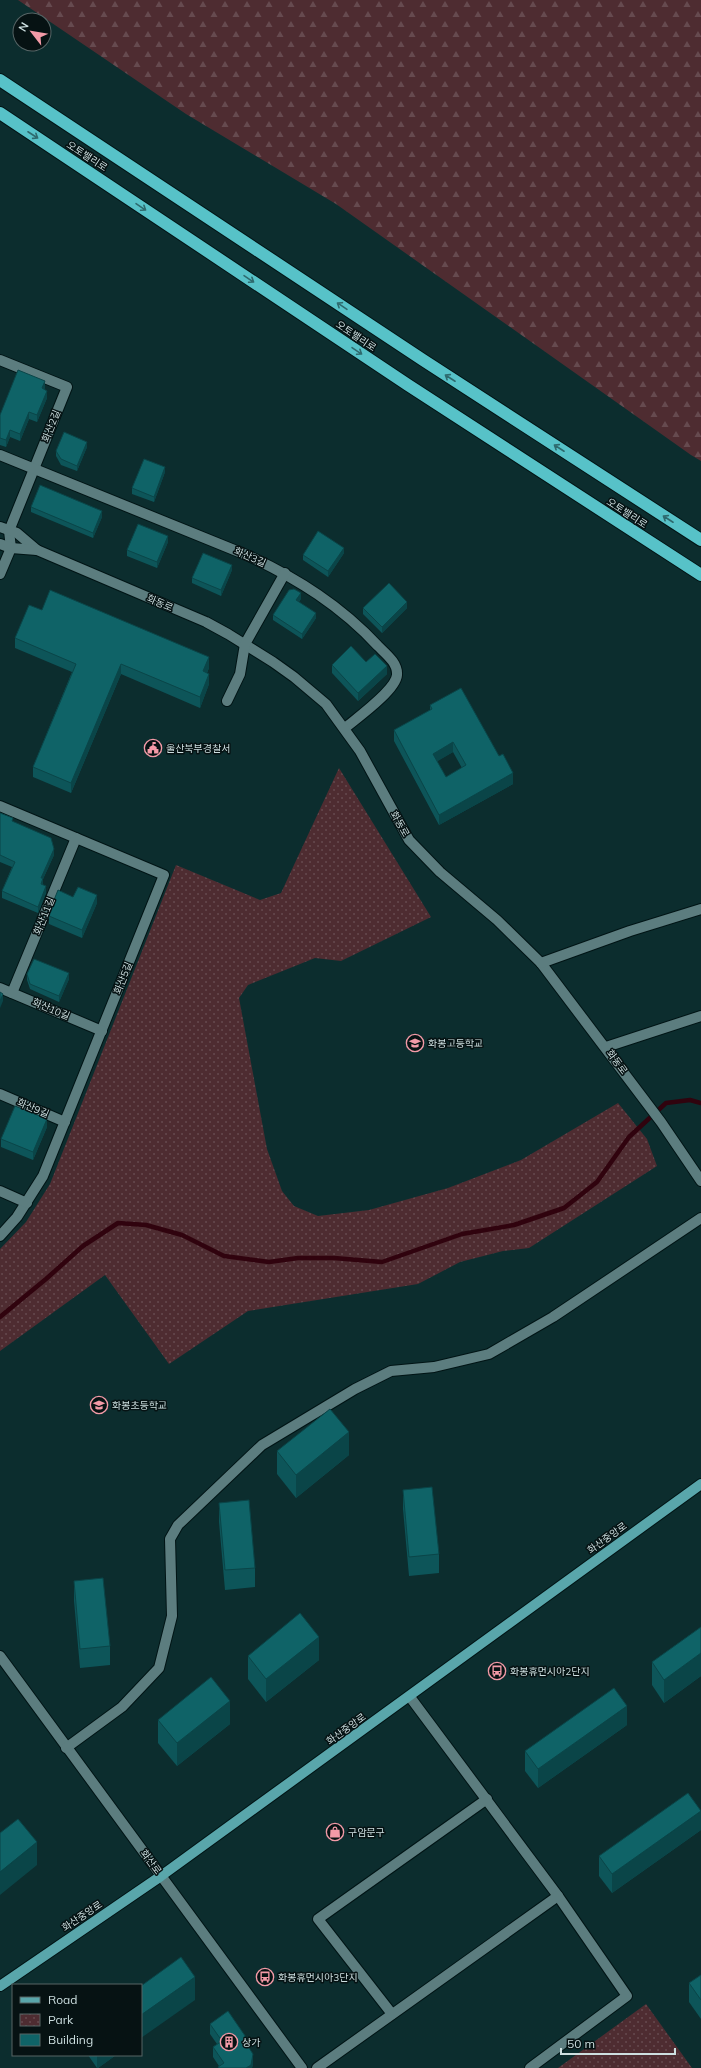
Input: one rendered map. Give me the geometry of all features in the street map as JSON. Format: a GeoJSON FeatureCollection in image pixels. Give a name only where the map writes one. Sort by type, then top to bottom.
{"type":"FeatureCollection","features":[{"type":"Feature","properties":{"kind":"highway","name":"오토밸리로"},"geometry":{"type":"LineString","coordinates":[[0,80],[423,360],[701,540]]}},
{"type":"Feature","properties":{"kind":"highway","name":"오토밸리로"},"geometry":{"type":"LineString","coordinates":[[0,113],[408,385],[701,575]]}},
{"type":"Feature","properties":{"kind":"main road","name":"화산중앙로"},"geometry":{"type":"LineString","coordinates":[[0,1986],[161,1876],[410,1697],[701,1484]]}},
{"type":"Feature","properties":{"kind":"street","name":"화산2길"},"geometry":{"type":"LineString","coordinates":[[0,360],[67,387],[34,469],[5,529]]}},
{"type":"Feature","properties":{"kind":"street","name":"화산3길"},"geometry":{"type":"LineString","coordinates":[[0,455],[209,538],[285,572],[320,594],[346,614],[394,663],[397,675],[394,686],[345,728]]}},
{"type":"Feature","properties":{"kind":"street"},"geometry":{"type":"LineString","coordinates":[[0,539],[5,529]]}},
{"type":"Feature","properties":{"kind":"street"},"geometry":{"type":"LineString","coordinates":[[0,574],[11,548],[5,529]]}},
{"type":"Feature","properties":{"kind":"street","name":"화동로"},"geometry":{"type":"LineString","coordinates":[[5,529],[16,533],[37,550],[206,622],[245,644],[294,677],[326,704],[345,728],[360,751],[409,840],[440,872],[497,920],[541,963],[649,1105],[701,1181]]}},
{"type":"Feature","properties":{"kind":"street","name":"화동로"},"geometry":{"type":"LineString","coordinates":[[0,544],[11,548],[37,550]]}},
{"type":"Feature","properties":{"kind":"street"},"geometry":{"type":"LineString","coordinates":[[227,701],[240,674],[245,644],[285,572]]}},
{"type":"Feature","properties":{"kind":"street","name":"화산5길"},"geometry":{"type":"LineString","coordinates":[[0,806],[164,875],[43,1176],[27,1202],[0,1236]]}},
{"type":"Feature","properties":{"kind":"street","name":"화산11길"},"geometry":{"type":"LineString","coordinates":[[12,993],[76,838]]}},
{"type":"Feature","properties":{"kind":"street"},"geometry":{"type":"LineString","coordinates":[[541,963],[630,931],[701,909]]}},
{"type":"Feature","properties":{"kind":"street","name":"화산10길"},"geometry":{"type":"LineString","coordinates":[[0,988],[102,1030]]}},
{"type":"Feature","properties":{"kind":"street"},"geometry":{"type":"LineString","coordinates":[[606,1047],[701,1016]]}},
{"type":"Feature","properties":{"kind":"street","name":"화산9길"},"geometry":{"type":"LineString","coordinates":[[0,1094],[65,1122]]}},
{"type":"Feature","properties":{"kind":"street"},"geometry":{"type":"LineString","coordinates":[[0,1191],[27,1202]]}},
{"type":"Feature","properties":{"kind":"street"},"geometry":{"type":"LineString","coordinates":[[66,1748],[122,1707],[159,1668],[172,1616],[170,1538],[178,1525],[262,1445],[355,1388],[391,1372],[434,1367],[489,1354],[553,1317],[701,1218]]}},
{"type":"Feature","properties":{"kind":"street","name":"화산로"},"geometry":{"type":"LineString","coordinates":[[0,1656],[302,2068]]}},
{"type":"Feature","properties":{"kind":"street"},"geometry":{"type":"LineString","coordinates":[[410,1697],[558,1896],[627,1996],[530,2068]]}},
{"type":"Feature","properties":{"kind":"street"},"geometry":{"type":"LineString","coordinates":[[392,2014],[318,1919],[486,1799]]}},
{"type":"Feature","properties":{"kind":"street"},"geometry":{"type":"LineString","coordinates":[[317,2068],[558,1896]]}},
{"type":"Feature","properties":{"kind":"green space"},"geometry":{"type":"Polygon","coordinates":[[[18,0],[701,0],[701,461],[336,204],[186,114],[52,23],[52,12],[36,12],[18,0]]]}},
{"type":"Feature","properties":{"kind":"green space"},"geometry":{"type":"Polygon","coordinates":[[[339,768],[431,917],[341,961],[315,958],[248,985],[239,998],[267,1149],[282,1191],[294,1206],[318,1216],[369,1210],[448,1188],[521,1160],[618,1103],[647,1139],[657,1166],[529,1248],[503,1251],[460,1262],[418,1284],[248,1311],[169,1364],[105,1275],[0,1351],[0,1249],[26,1222],[50,1184],[176,865],[260,900],[281,893],[339,768]]]}},
{"type":"Feature","properties":{"kind":"green space"},"geometry":{"type":"Polygon","coordinates":[[[646,2004],[692,2068],[558,2068],[646,2004]]]}},
{"type":"Feature","properties":{"kind":"building"},"geometry":{"type":"Polygon","coordinates":[[[18,370],[45,381],[42,388],[47,391],[37,415],[29,412],[20,434],[10,430],[6,440],[0,438],[0,415],[18,370]]]}},
{"type":"Feature","properties":{"kind":"building"},"geometry":{"type":"Polygon","coordinates":[[[64,432],[87,442],[77,466],[61,459],[56,451],[64,432]]]}},
{"type":"Feature","properties":{"kind":"building"},"geometry":{"type":"Polygon","coordinates":[[[144,459],[165,467],[154,497],[132,488],[144,459]]]}},
{"type":"Feature","properties":{"kind":"building"},"geometry":{"type":"Polygon","coordinates":[[[40,485],[102,511],[93,533],[31,507],[40,485]]]}},
{"type":"Feature","properties":{"kind":"building"},"geometry":{"type":"Polygon","coordinates":[[[138,524],[168,536],[157,562],[127,550],[138,524]]]}},
{"type":"Feature","properties":{"kind":"building"},"geometry":{"type":"Polygon","coordinates":[[[318,531],[344,548],[328,571],[303,555],[318,531]]]}},
{"type":"Feature","properties":{"kind":"building"},"geometry":{"type":"Polygon","coordinates":[[[203,553],[232,565],[221,590],[192,578],[203,553]]]}},
{"type":"Feature","properties":{"kind":"building"},"geometry":{"type":"Polygon","coordinates":[[[389,583],[407,602],[382,627],[363,608],[389,583]]]}},
{"type":"Feature","properties":{"kind":"building"},"geometry":{"type":"Polygon","coordinates":[[[294,589],[301,593],[296,600],[316,613],[302,634],[273,615],[289,590],[294,589]]]}},
{"type":"Feature","properties":{"kind":"building"},"geometry":{"type":"Polygon","coordinates":[[[50,590],[209,657],[203,671],[209,674],[200,697],[121,664],[71,783],[33,767],[76,664],[15,638],[29,605],[42,610],[50,590]]]}},
{"type":"Feature","properties":{"kind":"building"},"geometry":{"type":"Polygon","coordinates":[[[351,646],[366,662],[375,654],[387,666],[358,693],[332,665],[351,646]]]}},
{"type":"Feature","properties":{"kind":"building"},"geometry":{"type":"Polygon","coordinates":[[[461,688],[499,756],[503,754],[513,773],[439,815],[394,730],[432,709],[430,705],[461,688]],[[453,742],[433,754],[446,777],[466,765],[453,742]]]}},
{"type":"Feature","properties":{"kind":"building"},"geometry":{"type":"Polygon","coordinates":[[[0,813],[13,818],[12,821],[51,838],[54,849],[41,878],[43,878],[41,884],[46,886],[38,907],[2,891],[15,862],[0,855],[0,813]]]}},
{"type":"Feature","properties":{"kind":"building"},"geometry":{"type":"Polygon","coordinates":[[[78,887],[97,895],[82,930],[49,916],[58,890],[73,897],[78,887]]]}},
{"type":"Feature","properties":{"kind":"building"},"geometry":{"type":"Polygon","coordinates":[[[34,959],[69,973],[59,996],[30,984],[27,974],[34,959]]]}},
{"type":"Feature","properties":{"kind":"building"},"geometry":{"type":"Polygon","coordinates":[[[0,992],[3,994],[0,1001],[0,992]]]}},
{"type":"Feature","properties":{"kind":"building"},"geometry":{"type":"Polygon","coordinates":[[[15,1106],[47,1119],[33,1152],[1,1139],[15,1106]]]}},
{"type":"Feature","properties":{"kind":"building"},"geometry":{"type":"Polygon","coordinates":[[[330,1409],[349,1432],[296,1475],[277,1451],[330,1409]]]}},
{"type":"Feature","properties":{"kind":"building"},"geometry":{"type":"Polygon","coordinates":[[[432,1487],[439,1554],[409,1557],[403,1490],[432,1487]]]}},
{"type":"Feature","properties":{"kind":"building"},"geometry":{"type":"Polygon","coordinates":[[[249,1500],[255,1568],[225,1570],[219,1503],[249,1500]]]}},
{"type":"Feature","properties":{"kind":"building"},"geometry":{"type":"Polygon","coordinates":[[[103,1578],[110,1646],[80,1649],[74,1581],[103,1578]]]}},
{"type":"Feature","properties":{"kind":"building"},"geometry":{"type":"Polygon","coordinates":[[[300,1613],[319,1637],[266,1679],[248,1656],[300,1613]]]}},
{"type":"Feature","properties":{"kind":"building"},"geometry":{"type":"Polygon","coordinates":[[[701,1627],[701,1653],[664,1680],[652,1662],[701,1627]]]}},
{"type":"Feature","properties":{"kind":"building"},"geometry":{"type":"Polygon","coordinates":[[[211,1677],[230,1701],[177,1743],[158,1720],[211,1677]]]}},
{"type":"Feature","properties":{"kind":"building"},"geometry":{"type":"Polygon","coordinates":[[[614,1688],[627,1706],[538,1769],[525,1751],[614,1688]]]}},
{"type":"Feature","properties":{"kind":"building"},"geometry":{"type":"Polygon","coordinates":[[[688,1793],[701,1811],[612,1874],[599,1856],[688,1793]]]}},
{"type":"Feature","properties":{"kind":"building"},"geometry":{"type":"Polygon","coordinates":[[[18,1819],[37,1842],[0,1872],[0,1833],[18,1819]]]}},
{"type":"Feature","properties":{"kind":"building"},"geometry":{"type":"Polygon","coordinates":[[[181,1957],[195,1977],[142,2014],[142,1985],[181,1957]]]}},
{"type":"Feature","properties":{"kind":"building"},"geometry":{"type":"Polygon","coordinates":[[[701,1975],[701,2000],[689,1983],[701,1975]]]}},
{"type":"Feature","properties":{"kind":"building","name":"상가"},"geometry":{"type":"Polygon","coordinates":[[[228,2011],[250,2043],[247,2045],[253,2054],[251,2065],[246,2068],[218,2067],[224,2063],[213,2047],[222,2041],[210,2024],[228,2011]]]}},
{"type":"Feature","properties":{"kind":"waterway"},"geometry":{"type":"LineString","coordinates":[[0,1317],[83,1246],[118,1223],[146,1225],[182,1235],[224,1256],[269,1262],[298,1258],[334,1258],[382,1262],[462,1234],[514,1225],[564,1208],[597,1182],[629,1137],[666,1103],[690,1100],[701,1103]]}},
{"type":"Feature","properties":{"kind":"place","name":"울산북부경찰서"},"geometry":{"type":"Point","coordinates":[153,748]}},
{"type":"Feature","properties":{"kind":"place","name":"화봉고등학교"},"geometry":{"type":"Point","coordinates":[415,1043]}},
{"type":"Feature","properties":{"kind":"place","name":"화봉초등학교"},"geometry":{"type":"Point","coordinates":[99,1405]}},
{"type":"Feature","properties":{"kind":"place","name":"화봉휴먼시아2단지"},"geometry":{"type":"Point","coordinates":[497,1671]}},
{"type":"Feature","properties":{"kind":"place","name":"구암문구"},"geometry":{"type":"Point","coordinates":[335,1832]}},
{"type":"Feature","properties":{"kind":"place","name":"화봉휴먼시아3단지"},"geometry":{"type":"Point","coordinates":[265,1977]}},
{"type":"Feature","properties":{"kind":"place","name":"상가"},"geometry":{"type":"Point","coordinates":[229,2042]}}]}
